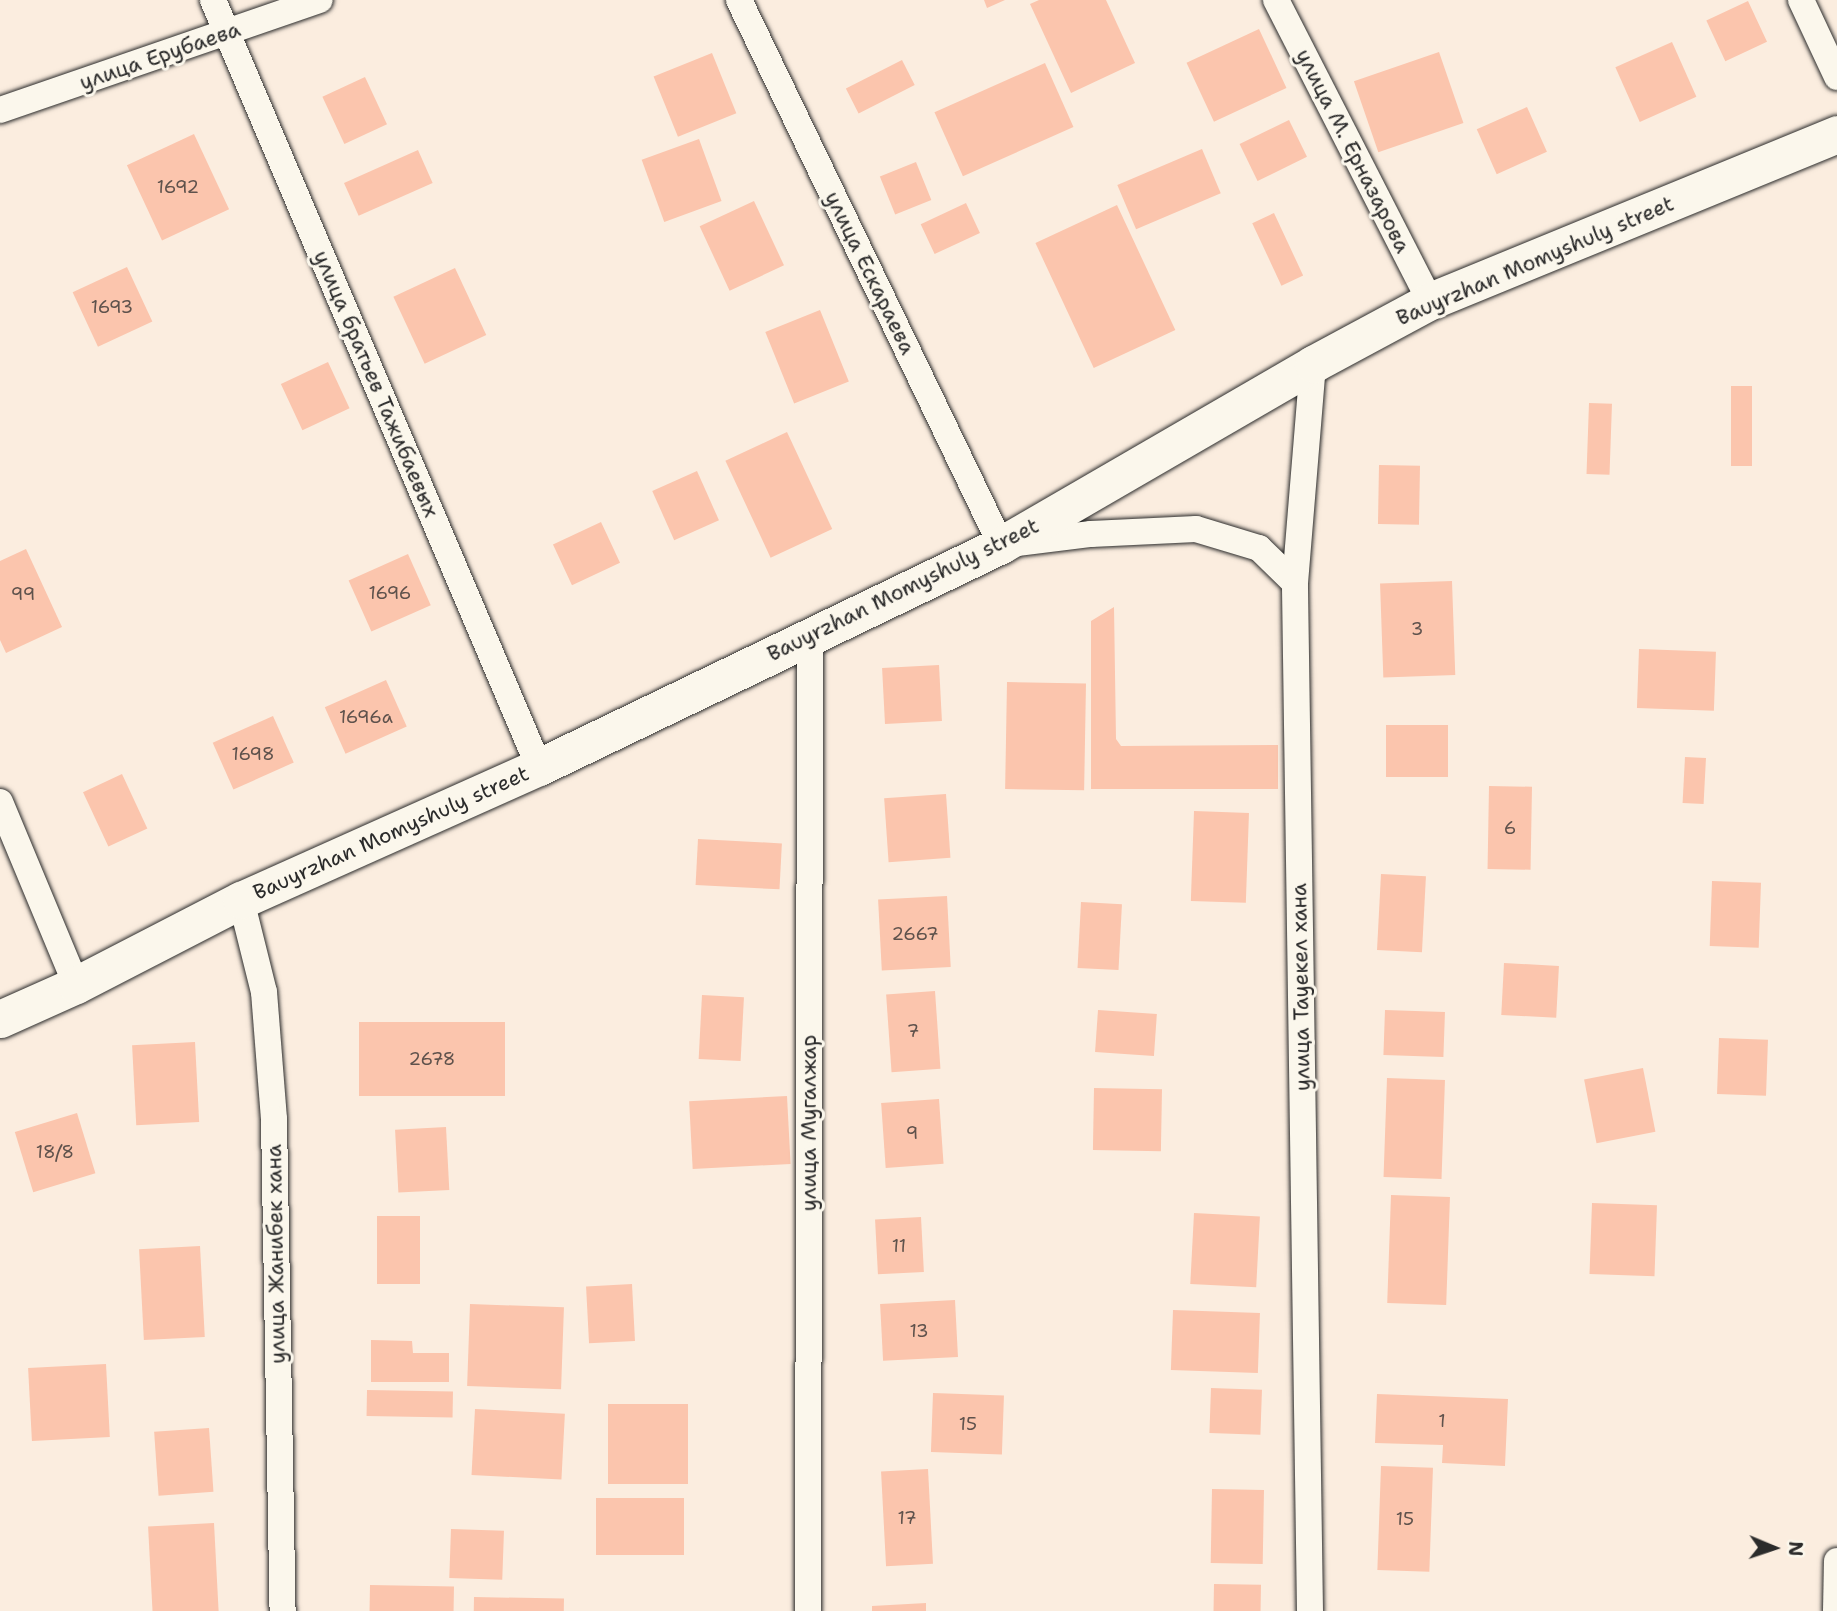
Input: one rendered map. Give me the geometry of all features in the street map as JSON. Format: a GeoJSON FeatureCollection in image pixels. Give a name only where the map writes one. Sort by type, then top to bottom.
{"type":"FeatureCollection","features":[{"type":"Feature","properties":{"kind":"street","name":"улица братьев Тажибаевых"},"geometry":{"type":"LineString","coordinates":[[213,0],[540,767]]}},
{"type":"Feature","properties":{"kind":"street","name":"улица Ерубаева"},"geometry":{"type":"LineString","coordinates":[[0,110],[320,0]]}},
{"type":"Feature","properties":{"kind":"street","name":"улица Ескараева"},"geometry":{"type":"LineString","coordinates":[[740,0],[1001,545]]}},
{"type":"Feature","properties":{"kind":"street","name":"улица М. Ерназарова"},"geometry":{"type":"LineString","coordinates":[[1276,0],[1430,301]]}},
{"type":"Feature","properties":{"kind":"street"},"geometry":{"type":"LineString","coordinates":[[1801,0],[1837,77]]}},
{"type":"Feature","properties":{"kind":"street","name":"Bauyrzhan Momyshuly street"},"geometry":{"type":"LineString","coordinates":[[0,1018],[76,985],[241,900],[540,767],[1001,545],[1313,364],[1430,301],[1837,134]]}},
{"type":"Feature","properties":{"kind":"street","name":"улица Тауекел хана"},"geometry":{"type":"LineString","coordinates":[[1310,1611],[1295,583],[1313,364]]}},
{"type":"Feature","properties":{"kind":"street"},"geometry":{"type":"LineString","coordinates":[[1001,545],[1091,534],[1196,529],[1259,548],[1295,583]]}},
{"type":"Feature","properties":{"kind":"street","name":"улица Мугалжар"},"geometry":{"type":"LineString","coordinates":[[808,1611],[810,635]]}},
{"type":"Feature","properties":{"kind":"street"},"geometry":{"type":"LineString","coordinates":[[0,802],[76,985]]}},
{"type":"Feature","properties":{"kind":"street","name":"улица Жанибек хана"},"geometry":{"type":"LineString","coordinates":[[241,900],[264,992],[274,1119],[283,1611]]}},
{"type":"Feature","properties":{"kind":"street"},"geometry":{"type":"LineString","coordinates":[[1836,1611],[1837,1561]]}},
{"type":"Feature","properties":{"kind":"building"},"geometry":{"type":"Polygon","coordinates":[[[984,0],[1005,0],[987,8],[984,0]]]}},
{"type":"Feature","properties":{"kind":"building"},"geometry":{"type":"Polygon","coordinates":[[[1039,0],[1106,0],[1135,63],[1071,93],[1030,4],[1039,0]]]}},
{"type":"Feature","properties":{"kind":"building"},"geometry":{"type":"Polygon","coordinates":[[[1748,1],[1767,42],[1725,61],[1706,20],[1748,1]]]}},
{"type":"Feature","properties":{"kind":"building"},"geometry":{"type":"Polygon","coordinates":[[[1259,29],[1286,88],[1214,122],[1186,63],[1259,29]]]}},
{"type":"Feature","properties":{"kind":"building"},"geometry":{"type":"Polygon","coordinates":[[[1672,42],[1696,97],[1640,122],[1615,67],[1672,42]]]}},
{"type":"Feature","properties":{"kind":"building"},"geometry":{"type":"Polygon","coordinates":[[[1439,52],[1463,123],[1378,152],[1354,81],[1439,52]]]}},
{"type":"Feature","properties":{"kind":"building"},"geometry":{"type":"Polygon","coordinates":[[[712,53],[736,113],[678,137],[654,77],[712,53]]]}},
{"type":"Feature","properties":{"kind":"building"},"geometry":{"type":"Polygon","coordinates":[[[902,60],[915,85],[859,114],[846,89],[902,60]]]}},
{"type":"Feature","properties":{"kind":"building"},"geometry":{"type":"Polygon","coordinates":[[[1045,63],[1073,127],[963,176],[934,112],[1045,63]]]}},
{"type":"Feature","properties":{"kind":"building"},"geometry":{"type":"Polygon","coordinates":[[[365,77],[387,124],[344,144],[322,97],[365,77]]]}},
{"type":"Feature","properties":{"kind":"building"},"geometry":{"type":"Polygon","coordinates":[[[1527,107],[1547,152],[1497,174],[1477,129],[1527,107]]]}},
{"type":"Feature","properties":{"kind":"building"},"geometry":{"type":"Polygon","coordinates":[[[1289,120],[1307,157],[1258,181],[1240,144],[1289,120]]]}},
{"type":"Feature","properties":{"kind":"building"},"geometry":{"type":"Polygon","coordinates":[[[194,134],[229,209],[162,240],[127,165],[194,134]]]}},
{"type":"Feature","properties":{"kind":"building"},"geometry":{"type":"Polygon","coordinates":[[[699,139],[722,201],[664,222],[642,160],[699,139]]]}},
{"type":"Feature","properties":{"kind":"building"},"geometry":{"type":"Polygon","coordinates":[[[1202,149],[1221,193],[1136,229],[1117,185],[1202,149]]]}},
{"type":"Feature","properties":{"kind":"building"},"geometry":{"type":"Polygon","coordinates":[[[418,150],[433,183],[359,216],[344,183],[418,150]]]}},
{"type":"Feature","properties":{"kind":"building"},"geometry":{"type":"Polygon","coordinates":[[[916,162],[931,200],[895,215],[880,177],[916,162]]]}},
{"type":"Feature","properties":{"kind":"building"},"geometry":{"type":"Polygon","coordinates":[[[754,201],[784,265],[730,291],[700,226],[754,201]]]}},
{"type":"Feature","properties":{"kind":"building"},"geometry":{"type":"Polygon","coordinates":[[[966,203],[980,233],[935,254],[921,224],[966,203]]]}},
{"type":"Feature","properties":{"kind":"building"},"geometry":{"type":"Polygon","coordinates":[[[1117,205],[1175,330],[1094,368],[1035,243],[1117,205]]]}},
{"type":"Feature","properties":{"kind":"building"},"geometry":{"type":"Polygon","coordinates":[[[1274,213],[1303,276],[1281,286],[1252,223],[1274,213]]]}},
{"type":"Feature","properties":{"kind":"building"},"geometry":{"type":"Polygon","coordinates":[[[127,267],[152,321],[98,347],[73,292],[127,267]]]}},
{"type":"Feature","properties":{"kind":"building"},"geometry":{"type":"Polygon","coordinates":[[[455,268],[486,335],[425,364],[393,297],[455,268]]]}},
{"type":"Feature","properties":{"kind":"building"},"geometry":{"type":"Polygon","coordinates":[[[820,310],[849,381],[794,403],[765,332],[820,310]]]}},
{"type":"Feature","properties":{"kind":"building"},"geometry":{"type":"Polygon","coordinates":[[[328,362],[350,408],[302,430],[281,384],[328,362]]]}},
{"type":"Feature","properties":{"kind":"building"},"geometry":{"type":"Polygon","coordinates":[[[1731,386],[1752,386],[1752,466],[1731,466],[1731,386]]]}},
{"type":"Feature","properties":{"kind":"building"},"geometry":{"type":"Polygon","coordinates":[[[1589,403],[1612,404],[1610,475],[1587,474],[1589,403]]]}},
{"type":"Feature","properties":{"kind":"building"},"geometry":{"type":"Polygon","coordinates":[[[787,432],[832,529],[771,558],[725,461],[787,432]]]}},
{"type":"Feature","properties":{"kind":"building"},"geometry":{"type":"Polygon","coordinates":[[[1379,465],[1420,466],[1419,525],[1378,524],[1379,465]]]}},
{"type":"Feature","properties":{"kind":"building"},"geometry":{"type":"Polygon","coordinates":[[[697,471],[719,520],[674,540],[652,491],[697,471]]]}},
{"type":"Feature","properties":{"kind":"building"},"geometry":{"type":"Polygon","coordinates":[[[601,522],[620,563],[572,585],[553,544],[601,522]]]}},
{"type":"Feature","properties":{"kind":"building"},"geometry":{"type":"Polygon","coordinates":[[[26,549],[62,627],[6,653],[0,640],[0,561],[26,549]]]}},
{"type":"Feature","properties":{"kind":"building"},"geometry":{"type":"Polygon","coordinates":[[[408,554],[431,605],[371,632],[349,580],[408,554]]]}},
{"type":"Feature","properties":{"kind":"building"},"geometry":{"type":"Polygon","coordinates":[[[1452,581],[1455,675],[1383,677],[1380,584],[1452,581]]]}},
{"type":"Feature","properties":{"kind":"building"},"geometry":{"type":"Polygon","coordinates":[[[1114,607],[1116,739],[1121,746],[1278,745],[1278,789],[1091,789],[1091,621],[1114,607]]]}},
{"type":"Feature","properties":{"kind":"building"},"geometry":{"type":"Polygon","coordinates":[[[1639,649],[1716,652],[1714,711],[1637,708],[1639,649]]]}},
{"type":"Feature","properties":{"kind":"building"},"geometry":{"type":"Polygon","coordinates":[[[939,665],[942,721],[885,724],[882,668],[939,665]]]}},
{"type":"Feature","properties":{"kind":"building"},"geometry":{"type":"Polygon","coordinates":[[[386,680],[407,727],[346,754],[325,707],[386,680]]]}},
{"type":"Feature","properties":{"kind":"building"},"geometry":{"type":"Polygon","coordinates":[[[1007,682],[1086,683],[1084,790],[1005,789],[1007,682]]]}},
{"type":"Feature","properties":{"kind":"building"},"geometry":{"type":"Polygon","coordinates":[[[273,716],[294,763],[233,789],[213,743],[273,716]]]}},
{"type":"Feature","properties":{"kind":"building"},"geometry":{"type":"Polygon","coordinates":[[[1386,725],[1448,725],[1448,777],[1386,777],[1386,725]]]}},
{"type":"Feature","properties":{"kind":"building"},"geometry":{"type":"Polygon","coordinates":[[[1685,757],[1706,758],[1704,804],[1683,803],[1685,757]]]}},
{"type":"Feature","properties":{"kind":"building"},"geometry":{"type":"Polygon","coordinates":[[[122,774],[147,828],[108,847],[83,792],[122,774]]]}},
{"type":"Feature","properties":{"kind":"building"},"geometry":{"type":"Polygon","coordinates":[[[1489,786],[1532,787],[1531,870],[1488,869],[1489,786]]]}},
{"type":"Feature","properties":{"kind":"building"},"geometry":{"type":"Polygon","coordinates":[[[946,794],[950,858],[889,862],[884,798],[946,794]]]}},
{"type":"Feature","properties":{"kind":"building"},"geometry":{"type":"Polygon","coordinates":[[[1194,811],[1249,813],[1246,903],[1191,901],[1194,811]]]}},
{"type":"Feature","properties":{"kind":"building"},"geometry":{"type":"Polygon","coordinates":[[[698,839],[782,843],[779,889],[696,885],[698,839]]]}},
{"type":"Feature","properties":{"kind":"building"},"geometry":{"type":"Polygon","coordinates":[[[1381,874],[1426,876],[1422,952],[1377,950],[1381,874]]]}},
{"type":"Feature","properties":{"kind":"building"},"geometry":{"type":"Polygon","coordinates":[[[1712,881],[1761,883],[1759,948],[1710,946],[1712,881]]]}},
{"type":"Feature","properties":{"kind":"building"},"geometry":{"type":"Polygon","coordinates":[[[947,896],[951,967],[882,971],[878,900],[947,896]]]}},
{"type":"Feature","properties":{"kind":"building"},"geometry":{"type":"Polygon","coordinates":[[[1081,902],[1122,904],[1118,970],[1078,968],[1081,902]]]}},
{"type":"Feature","properties":{"kind":"building"},"geometry":{"type":"Polygon","coordinates":[[[1504,963],[1559,966],[1556,1018],[1501,1015],[1504,963]]]}},
{"type":"Feature","properties":{"kind":"building"},"geometry":{"type":"Polygon","coordinates":[[[935,991],[940,1069],[892,1072],[886,994],[935,991]]]}},
{"type":"Feature","properties":{"kind":"building"},"geometry":{"type":"Polygon","coordinates":[[[702,995],[744,997],[741,1061],[699,1059],[702,995]]]}},
{"type":"Feature","properties":{"kind":"building"},"geometry":{"type":"Polygon","coordinates":[[[1098,1010],[1157,1014],[1154,1056],[1095,1052],[1098,1010]]]}},
{"type":"Feature","properties":{"kind":"building"},"geometry":{"type":"Polygon","coordinates":[[[1385,1010],[1445,1012],[1443,1057],[1383,1055],[1385,1010]]]}},
{"type":"Feature","properties":{"kind":"building"},"geometry":{"type":"Polygon","coordinates":[[[359,1022],[505,1022],[505,1096],[359,1096],[359,1022]]]}},
{"type":"Feature","properties":{"kind":"building"},"geometry":{"type":"Polygon","coordinates":[[[1719,1038],[1768,1040],[1766,1096],[1717,1094],[1719,1038]]]}},
{"type":"Feature","properties":{"kind":"building"},"geometry":{"type":"Polygon","coordinates":[[[195,1042],[199,1122],[136,1125],[132,1045],[195,1042]]]}},
{"type":"Feature","properties":{"kind":"building"},"geometry":{"type":"Polygon","coordinates":[[[1643,1068],[1655,1132],[1597,1143],[1584,1079],[1643,1068]]]}},
{"type":"Feature","properties":{"kind":"building"},"geometry":{"type":"Polygon","coordinates":[[[1387,1078],[1445,1080],[1442,1179],[1384,1177],[1387,1078]]]}},
{"type":"Feature","properties":{"kind":"building"},"geometry":{"type":"Polygon","coordinates":[[[1094,1088],[1162,1089],[1161,1151],[1093,1150],[1094,1088]]]}},
{"type":"Feature","properties":{"kind":"building"},"geometry":{"type":"Polygon","coordinates":[[[787,1096],[791,1164],[693,1169],[689,1101],[787,1096]]]}},
{"type":"Feature","properties":{"kind":"building"},"geometry":{"type":"Polygon","coordinates":[[[939,1099],[944,1164],[886,1168],[881,1103],[939,1099]]]}},
{"type":"Feature","properties":{"kind":"building"},"geometry":{"type":"Polygon","coordinates":[[[77,1113],[95,1173],[33,1192],[15,1132],[77,1113]]]}},
{"type":"Feature","properties":{"kind":"building"},"geometry":{"type":"Polygon","coordinates":[[[446,1127],[449,1190],[398,1193],[395,1130],[446,1127]]]}},
{"type":"Feature","properties":{"kind":"building"},"geometry":{"type":"Polygon","coordinates":[[[1391,1195],[1450,1197],[1446,1305],[1387,1303],[1391,1195]]]}},
{"type":"Feature","properties":{"kind":"building"},"geometry":{"type":"Polygon","coordinates":[[[1592,1203],[1657,1205],[1654,1276],[1590,1274],[1592,1203]]]}},
{"type":"Feature","properties":{"kind":"building"},"geometry":{"type":"Polygon","coordinates":[[[1194,1213],[1260,1216],[1256,1287],[1190,1284],[1194,1213]]]}},
{"type":"Feature","properties":{"kind":"building"},"geometry":{"type":"Polygon","coordinates":[[[377,1216],[420,1216],[420,1284],[377,1284],[377,1216]]]}},
{"type":"Feature","properties":{"kind":"building"},"geometry":{"type":"Polygon","coordinates":[[[921,1217],[924,1272],[878,1274],[875,1219],[921,1217]]]}},
{"type":"Feature","properties":{"kind":"building"},"geometry":{"type":"Polygon","coordinates":[[[200,1246],[205,1337],[144,1340],[139,1249],[200,1246]]]}},
{"type":"Feature","properties":{"kind":"building"},"geometry":{"type":"Polygon","coordinates":[[[632,1284],[635,1341],[589,1343],[586,1286],[632,1284]]]}},
{"type":"Feature","properties":{"kind":"building"},"geometry":{"type":"Polygon","coordinates":[[[955,1300],[958,1357],[883,1361],[880,1304],[955,1300]]]}},
{"type":"Feature","properties":{"kind":"building"},"geometry":{"type":"Polygon","coordinates":[[[470,1304],[564,1307],[561,1389],[467,1386],[470,1304]]]}},
{"type":"Feature","properties":{"kind":"building"},"geometry":{"type":"Polygon","coordinates":[[[1173,1310],[1260,1313],[1258,1373],[1171,1370],[1173,1310]]]}},
{"type":"Feature","properties":{"kind":"building"},"geometry":{"type":"Polygon","coordinates":[[[371,1340],[412,1341],[413,1353],[449,1353],[449,1382],[371,1382],[371,1340]]]}},
{"type":"Feature","properties":{"kind":"building"},"geometry":{"type":"Polygon","coordinates":[[[106,1364],[110,1437],[32,1441],[28,1368],[106,1364]]]}},
{"type":"Feature","properties":{"kind":"building"},"geometry":{"type":"Polygon","coordinates":[[[1211,1388],[1262,1390],[1260,1435],[1209,1433],[1211,1388]]]}},
{"type":"Feature","properties":{"kind":"building"},"geometry":{"type":"Polygon","coordinates":[[[367,1390],[453,1392],[453,1417],[367,1416],[367,1390]]]}},
{"type":"Feature","properties":{"kind":"building"},"geometry":{"type":"Polygon","coordinates":[[[933,1393],[1004,1395],[1002,1454],[931,1452],[933,1393]]]}},
{"type":"Feature","properties":{"kind":"building"},"geometry":{"type":"Polygon","coordinates":[[[1377,1394],[1508,1399],[1505,1466],[1442,1463],[1443,1445],[1375,1443],[1377,1394]]]}},
{"type":"Feature","properties":{"kind":"building"},"geometry":{"type":"Polygon","coordinates":[[[608,1404],[688,1404],[688,1484],[608,1484],[608,1404]]]}},
{"type":"Feature","properties":{"kind":"building"},"geometry":{"type":"Polygon","coordinates":[[[475,1409],[565,1414],[561,1480],[472,1475],[475,1409]]]}},
{"type":"Feature","properties":{"kind":"building"},"geometry":{"type":"Polygon","coordinates":[[[209,1428],[213,1492],[159,1496],[154,1432],[209,1428]]]}},
{"type":"Feature","properties":{"kind":"building"},"geometry":{"type":"Polygon","coordinates":[[[1381,1466],[1433,1468],[1429,1572],[1377,1570],[1381,1466]]]}},
{"type":"Feature","properties":{"kind":"building"},"geometry":{"type":"Polygon","coordinates":[[[928,1469],[933,1564],[886,1566],[881,1471],[928,1469]]]}},
{"type":"Feature","properties":{"kind":"building"},"geometry":{"type":"Polygon","coordinates":[[[1212,1489],[1264,1490],[1263,1564],[1211,1563],[1212,1489]]]}},
{"type":"Feature","properties":{"kind":"building"},"geometry":{"type":"Polygon","coordinates":[[[596,1498],[684,1498],[684,1555],[596,1555],[596,1498]]]}},
{"type":"Feature","properties":{"kind":"building"},"geometry":{"type":"Polygon","coordinates":[[[214,1523],[219,1611],[153,1611],[148,1526],[214,1523]]]}},
{"type":"Feature","properties":{"kind":"building"},"geometry":{"type":"Polygon","coordinates":[[[451,1529],[504,1531],[502,1580],[449,1578],[451,1529]]]}},
{"type":"Feature","properties":{"kind":"building"},"geometry":{"type":"Polygon","coordinates":[[[1214,1584],[1261,1585],[1261,1611],[1214,1611],[1214,1584]]]}},
{"type":"Feature","properties":{"kind":"building"},"geometry":{"type":"Polygon","coordinates":[[[370,1585],[454,1586],[454,1611],[370,1611],[370,1585]]]}},
{"type":"Feature","properties":{"kind":"building"},"geometry":{"type":"Polygon","coordinates":[[[474,1597],[564,1599],[564,1611],[474,1611],[474,1597]]]}},
{"type":"Feature","properties":{"kind":"building"},"geometry":{"type":"Polygon","coordinates":[[[926,1603],[926,1611],[872,1611],[872,1606],[926,1603]]]}}]}
